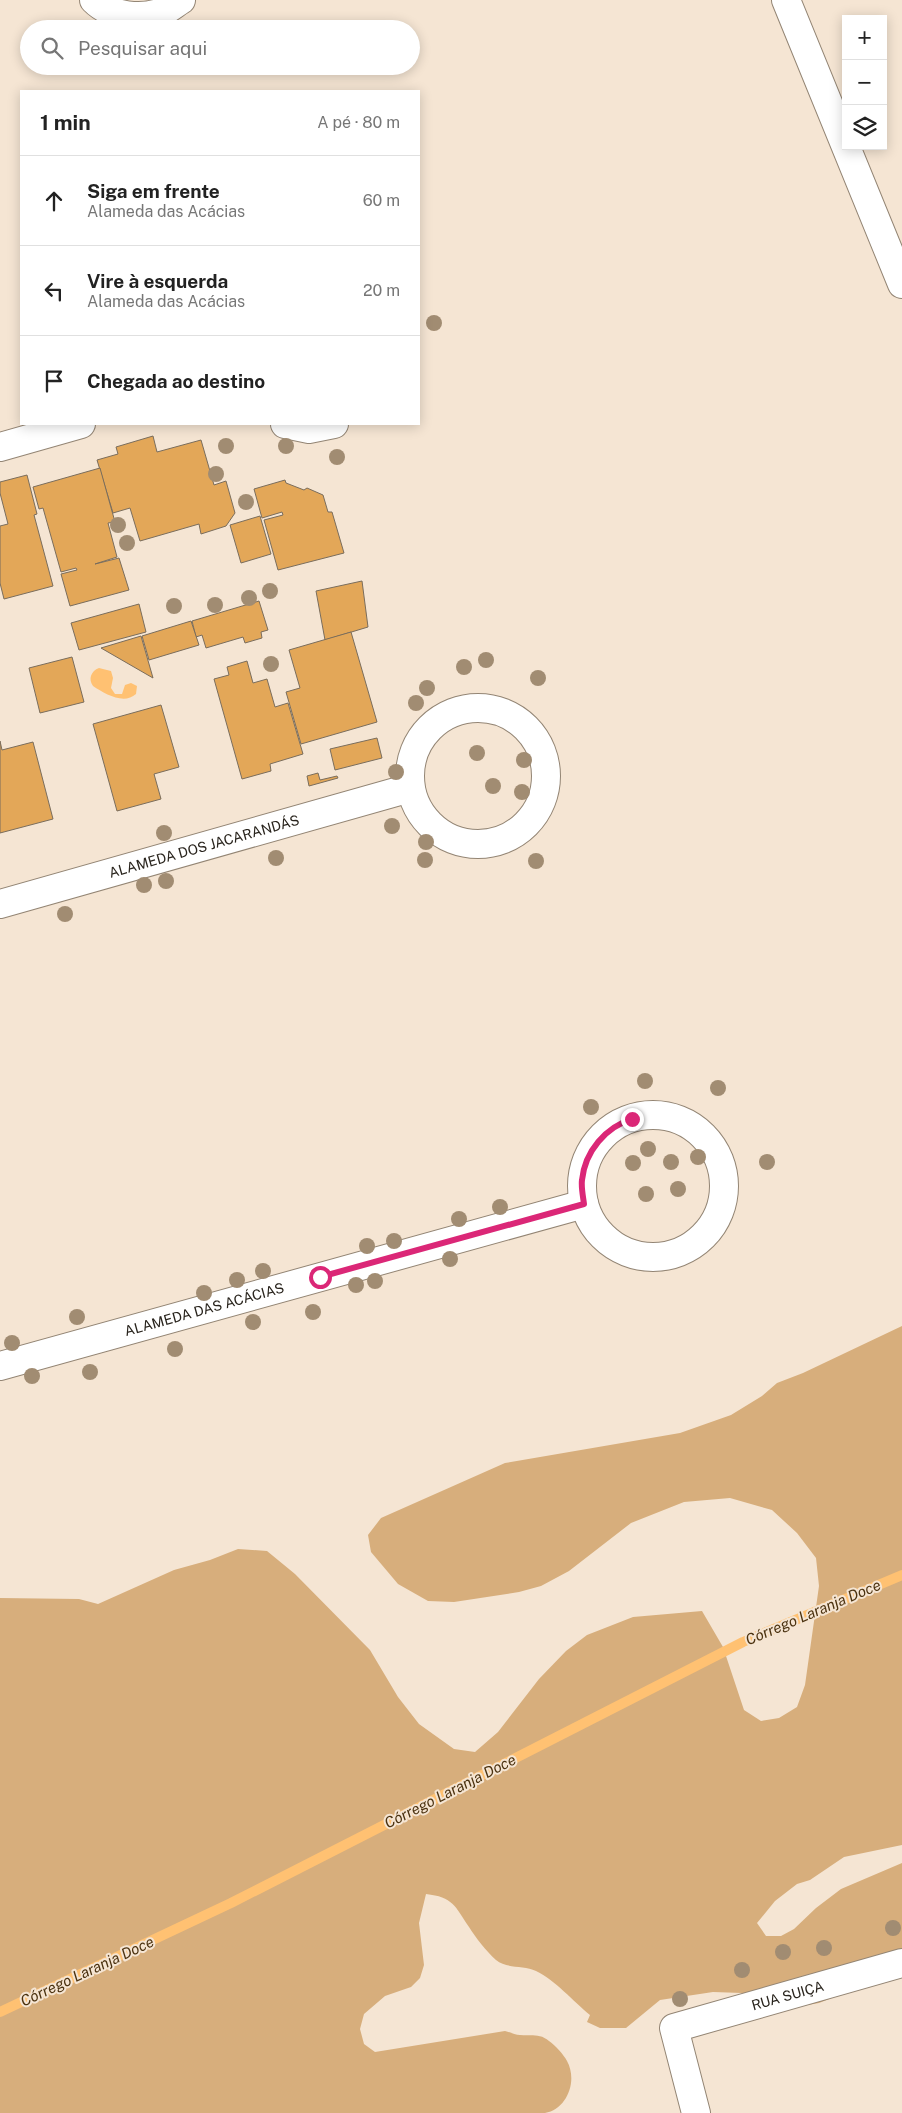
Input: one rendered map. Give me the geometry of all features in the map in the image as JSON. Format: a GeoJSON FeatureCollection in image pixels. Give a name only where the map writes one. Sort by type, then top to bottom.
{"type":"FeatureCollection","features":[{"type":"Feature","properties":{"kind":"street"},"geometry":{"type":"LineString","coordinates":[[94,0],[118,14],[142,16],[164,11],[181,0]]}},
{"type":"Feature","properties":{"kind":"street"},"geometry":{"type":"LineString","coordinates":[[786,0],[902,284]]}},
{"type":"Feature","properties":{"kind":"street"},"geometry":{"type":"LineString","coordinates":[[0,447],[77,425]]}},
{"type":"Feature","properties":{"kind":"street"},"geometry":{"type":"LineString","coordinates":[[290,425],[309,429],[329,425]]}},
{"type":"Feature","properties":{"kind":"street"},"geometry":{"type":"LineString","coordinates":[[470,708],[492,709],[513,717],[530,731],[542,750],[547,771],[545,795],[536,816],[519,832],[498,842],[474,845],[452,840],[432,828],[418,810],[410,788],[410,766],[417,745],[430,727],[448,714],[470,708]]}},
{"type":"Feature","properties":{"kind":"street","name":"ALAMEDA DOS JACARANDÁS"},"geometry":{"type":"LineString","coordinates":[[0,904],[410,788]]}},
{"type":"Feature","properties":{"kind":"street"},"geometry":{"type":"LineString","coordinates":[[644,1115],[668,1116],[691,1125],[708,1141],[720,1162],[725,1184],[721,1207],[711,1227],[694,1244],[674,1254],[651,1257],[629,1252],[608,1241],[593,1224],[584,1204],[582,1180],[588,1156],[602,1137],[621,1122],[644,1115]]}},
{"type":"Feature","properties":{"kind":"street","name":"ALAMEDA DAS ACÁCIAS"},"geometry":{"type":"LineString","coordinates":[[0,1366],[584,1204]]}},
{"type":"Feature","properties":{"kind":"street","name":"RUA SUIÇA"},"geometry":{"type":"LineString","coordinates":[[696,2113],[674,2028],[902,1962]]}},
{"type":"Feature","properties":{"kind":"shaded area"},"geometry":{"type":"Polygon","coordinates":[[[99,668],[111,671],[113,678],[111,688],[115,694],[122,694],[125,685],[131,683],[137,686],[136,694],[126,699],[120,698],[109,695],[93,686],[91,676],[99,668]]]}},
{"type":"Feature","properties":{"kind":"shaded area"},"geometry":{"type":"Polygon","coordinates":[[[902,1326],[902,1845],[844,1857],[810,1880],[797,1884],[775,1901],[757,1923],[766,1936],[781,1936],[794,1929],[816,1908],[841,1889],[902,1863],[902,1970],[819,2003],[790,2008],[768,2005],[742,1993],[713,1992],[660,2000],[626,2028],[600,2028],[587,2022],[590,2015],[543,1975],[531,1969],[505,1965],[496,1960],[478,1940],[460,1913],[448,1900],[426,1894],[419,1923],[424,1965],[420,1978],[411,1987],[385,1996],[364,2014],[360,2029],[364,2044],[375,2052],[505,2031],[518,2035],[535,2035],[546,2038],[564,2056],[570,2069],[571,2077],[571,2085],[565,2100],[553,2110],[545,2113],[0,2113],[0,1598],[79,1599],[98,1604],[174,1570],[210,1560],[238,1549],[267,1551],[295,1574],[370,1650],[398,1697],[419,1724],[454,1749],[475,1752],[498,1732],[539,1679],[566,1651],[587,1635],[633,1617],[702,1611],[723,1647],[744,1710],[761,1721],[779,1718],[797,1707],[805,1685],[819,1586],[816,1558],[797,1533],[772,1510],[730,1498],[684,1502],[631,1523],[569,1571],[541,1586],[519,1592],[454,1602],[428,1601],[398,1584],[371,1552],[368,1535],[381,1518],[505,1463],[680,1433],[731,1415],[762,1396],[777,1383],[803,1373],[902,1326]]]}},
{"type":"Feature","properties":{"kind":"building"},"geometry":{"type":"Polygon","coordinates":[[[153,436],[157,452],[201,440],[214,485],[226,481],[235,513],[226,526],[201,534],[199,524],[140,541],[130,508],[113,513],[97,460],[118,454],[116,447],[153,436]]]}},
{"type":"Feature","properties":{"kind":"building"},"geometry":{"type":"Polygon","coordinates":[[[100,468],[115,522],[108,523],[117,557],[95,564],[119,558],[129,590],[70,606],[61,574],[77,570],[76,568],[61,572],[43,508],[39,509],[33,487],[100,468]]]}},
{"type":"Feature","properties":{"kind":"building"},"geometry":{"type":"Polygon","coordinates":[[[27,475],[37,514],[34,515],[53,586],[4,599],[0,583],[0,526],[8,524],[0,493],[0,482],[27,475]]]}},
{"type":"Feature","properties":{"kind":"building"},"geometry":{"type":"Polygon","coordinates":[[[285,480],[286,483],[304,490],[307,488],[323,495],[328,512],[332,512],[344,553],[278,570],[264,520],[283,515],[282,512],[262,518],[254,489],[285,480]]]}},
{"type":"Feature","properties":{"kind":"building"},"geometry":{"type":"Polygon","coordinates":[[[260,516],[271,554],[241,563],[230,525],[260,516]]]}},
{"type":"Feature","properties":{"kind":"building"},"geometry":{"type":"Polygon","coordinates":[[[362,581],[368,627],[325,640],[316,591],[362,581]]]}},
{"type":"Feature","properties":{"kind":"building"},"geometry":{"type":"Polygon","coordinates":[[[259,601],[268,630],[261,632],[262,638],[245,643],[243,637],[206,648],[202,635],[196,637],[192,621],[259,601]]]}},
{"type":"Feature","properties":{"kind":"building"},"geometry":{"type":"Polygon","coordinates":[[[139,604],[146,632],[79,650],[71,623],[139,604]]]}},
{"type":"Feature","properties":{"kind":"building"},"geometry":{"type":"Polygon","coordinates":[[[191,621],[199,645],[149,660],[142,636],[191,621]]]}},
{"type":"Feature","properties":{"kind":"building"},"geometry":{"type":"Polygon","coordinates":[[[351,632],[377,722],[301,744],[286,692],[300,688],[289,650],[351,632]]]}},
{"type":"Feature","properties":{"kind":"building"},"geometry":{"type":"Polygon","coordinates":[[[141,636],[153,678],[101,648],[141,636]]]}},
{"type":"Feature","properties":{"kind":"building"},"geometry":{"type":"Polygon","coordinates":[[[72,657],[84,702],[40,713],[29,668],[72,657]]]}},
{"type":"Feature","properties":{"kind":"building"},"geometry":{"type":"Polygon","coordinates":[[[247,661],[253,683],[267,679],[275,707],[288,703],[303,754],[270,764],[271,771],[242,779],[214,679],[229,675],[227,667],[247,661]]]}},
{"type":"Feature","properties":{"kind":"building"},"geometry":{"type":"Polygon","coordinates":[[[161,705],[179,767],[154,774],[161,799],[117,811],[93,724],[161,705]]]}},
{"type":"Feature","properties":{"kind":"building"},"geometry":{"type":"Polygon","coordinates":[[[377,738],[382,758],[335,770],[330,749],[377,738]]]}},
{"type":"Feature","properties":{"kind":"building"},"geometry":{"type":"Polygon","coordinates":[[[0,741],[2,750],[33,742],[53,819],[0,833],[0,741]]]}},
{"type":"Feature","properties":{"kind":"building"},"geometry":{"type":"Polygon","coordinates":[[[318,773],[320,780],[337,776],[338,778],[309,786],[307,776],[318,773]]]}},
{"type":"Feature","properties":{"kind":"waterway","name":"Córrego Laranja Doce"},"geometry":{"type":"LineString","coordinates":[[0,2012],[231,1903],[743,1642],[902,1575]]}},
{"type":"Feature","properties":{"kind":"route"},"geometry":{"type":"LineString","coordinates":[[320,1277],[584,1204],[582,1180],[588,1156],[602,1137],[621,1122],[632,1119]]}}]}
